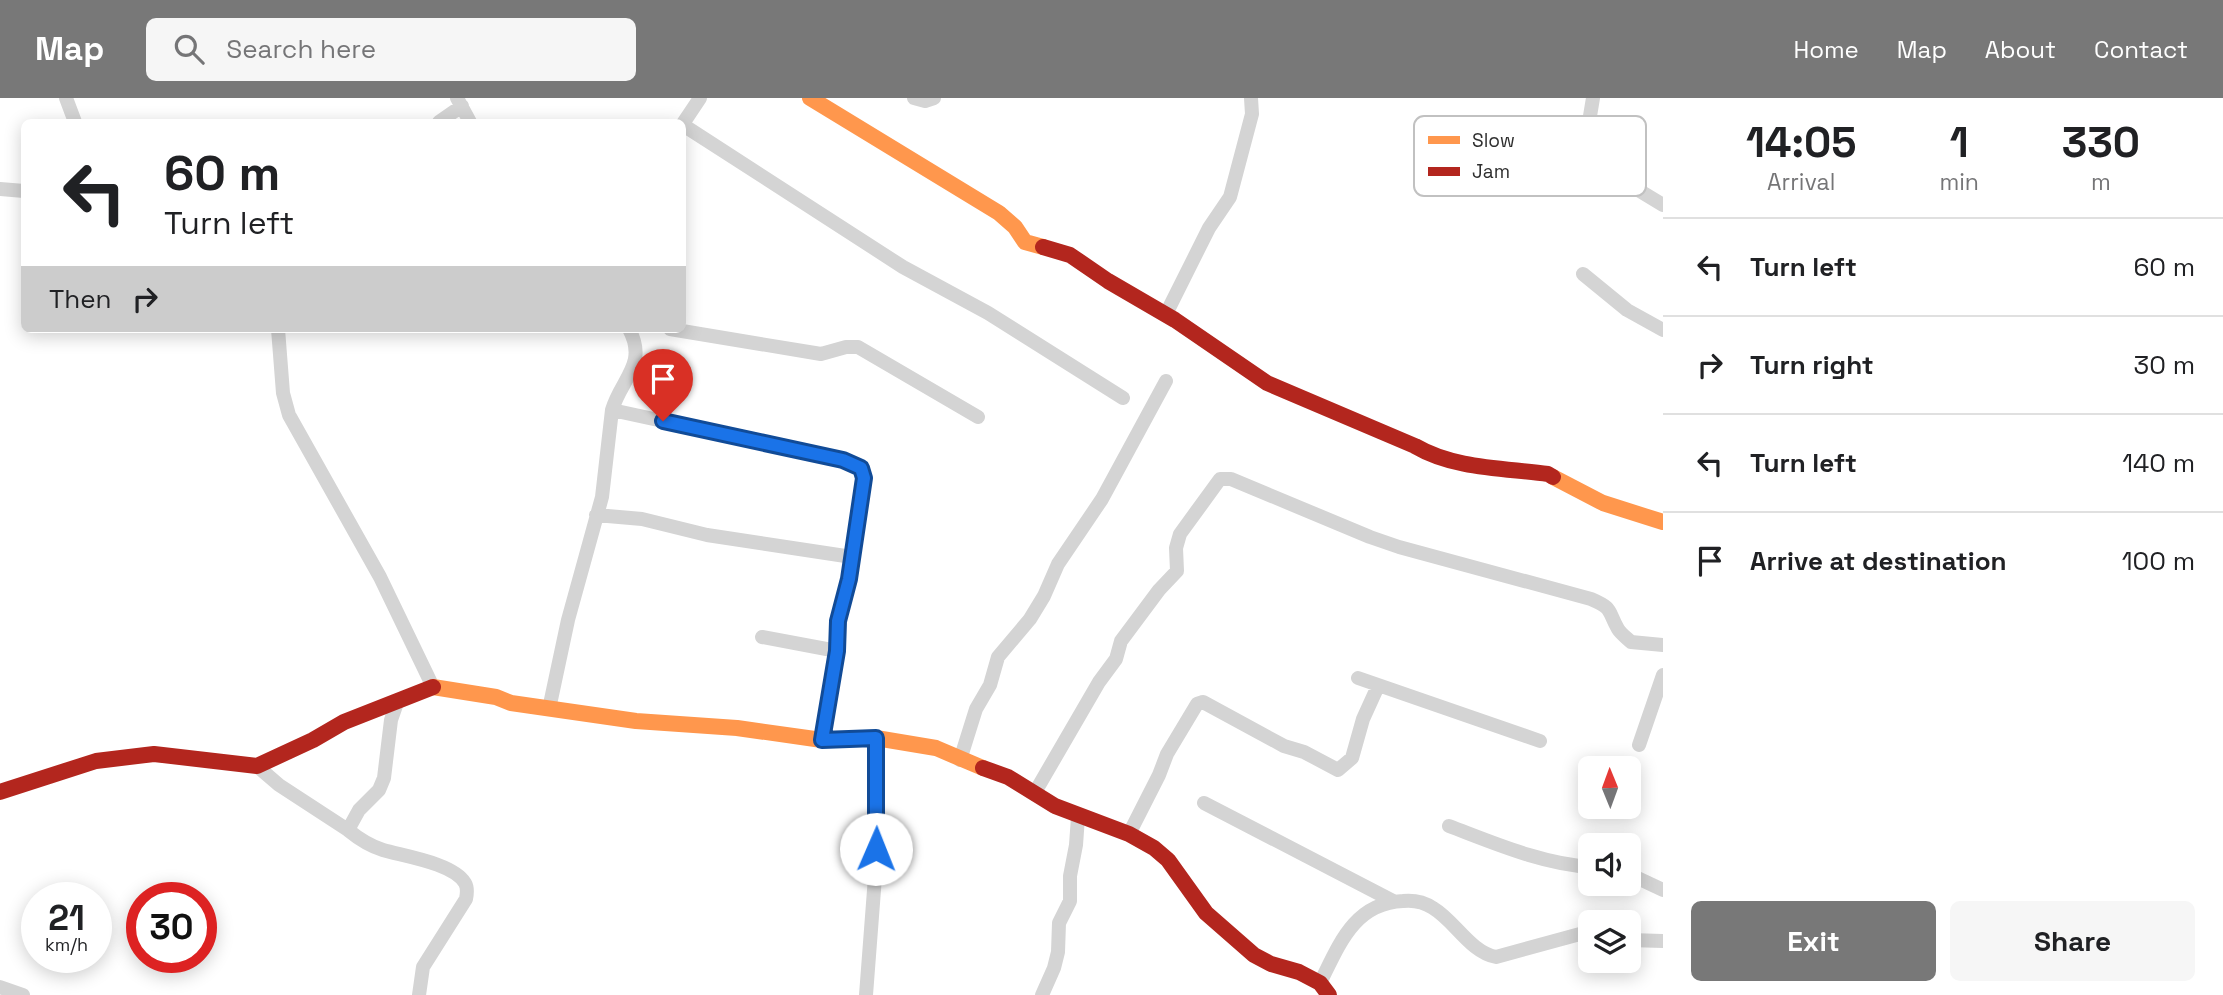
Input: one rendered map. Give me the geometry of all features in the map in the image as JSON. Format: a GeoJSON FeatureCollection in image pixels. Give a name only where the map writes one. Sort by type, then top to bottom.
{"type":"FeatureCollection","features":[{"type":"Feature","properties":{"kind":"street"},"geometry":{"type":"LineString","coordinates":[[66,98],[74,119]]}},
{"type":"Feature","properties":{"kind":"street"},"geometry":{"type":"LineString","coordinates":[[686,120],[700,98]]}},
{"type":"Feature","properties":{"kind":"street"},"geometry":{"type":"LineString","coordinates":[[810,98],[999,213],[1026,242],[1070,255],[1108,281],[1166,314],[1267,383],[1415,446],[1432,456],[1481,467],[1515,468],[1548,474],[1603,503],[1663,522]]}},
{"type":"Feature","properties":{"kind":"street"},"geometry":{"type":"LineString","coordinates":[[914,98],[925,101],[934,98]]}},
{"type":"Feature","properties":{"kind":"street"},"geometry":{"type":"LineString","coordinates":[[1166,314],[1209,228],[1230,197],[1252,114],[1251,98]]}},
{"type":"Feature","properties":{"kind":"street"},"geometry":{"type":"LineString","coordinates":[[1590,116],[1593,98]]}},
{"type":"Feature","properties":{"kind":"street"},"geometry":{"type":"LineString","coordinates":[[442,119],[459,102],[468,119]]}},
{"type":"Feature","properties":{"kind":"street"},"geometry":{"type":"LineString","coordinates":[[686,127],[903,267],[988,313],[1123,398]]}},
{"type":"Feature","properties":{"kind":"street"},"geometry":{"type":"LineString","coordinates":[[0,189],[21,191]]}},
{"type":"Feature","properties":{"kind":"street"},"geometry":{"type":"LineString","coordinates":[[1646,195],[1663,205]]}},
{"type":"Feature","properties":{"kind":"street"},"geometry":{"type":"LineString","coordinates":[[1584,274],[1627,310],[1663,330]]}},
{"type":"Feature","properties":{"kind":"street"},"geometry":{"type":"LineString","coordinates":[[686,332],[821,354],[846,346],[858,347],[978,417]]}},
{"type":"Feature","properties":{"kind":"street"},"geometry":{"type":"LineString","coordinates":[[278,333],[283,393],[289,415],[380,577],[433,687]]}},
{"type":"Feature","properties":{"kind":"street"},"geometry":{"type":"LineString","coordinates":[[549,709],[568,620],[602,497],[612,410],[615,399],[633,369],[636,353],[631,333]]}},
{"type":"Feature","properties":{"kind":"street"},"geometry":{"type":"LineString","coordinates":[[960,760],[976,709],[990,685],[998,657],[1030,619],[1058,564],[1102,499],[1166,381]]}},
{"type":"Feature","properties":{"kind":"street"},"geometry":{"type":"LineString","coordinates":[[612,410],[843,460],[861,468],[864,478],[852,557],[838,621],[837,651],[822,740]]}},
{"type":"Feature","properties":{"kind":"street"},"geometry":{"type":"LineString","coordinates":[[1034,794],[1099,682],[1116,659],[1121,641],[1159,590],[1177,571],[1180,534],[1215,482],[1220,479],[1231,479],[1399,547],[1591,598],[1605,605],[1618,629],[1631,642],[1663,645]]}},
{"type":"Feature","properties":{"kind":"street"},"geometry":{"type":"LineString","coordinates":[[596,515],[642,519],[707,535],[852,557]]}},
{"type":"Feature","properties":{"kind":"street"},"geometry":{"type":"LineString","coordinates":[[762,637],[837,651]]}},
{"type":"Feature","properties":{"kind":"street"},"geometry":{"type":"LineString","coordinates":[[1639,745],[1663,675]]}},
{"type":"Feature","properties":{"kind":"street"},"geometry":{"type":"LineString","coordinates":[[1358,678],[1540,741]]}},
{"type":"Feature","properties":{"kind":"street"},"geometry":{"type":"LineString","coordinates":[[257,766],[344,722],[433,687],[496,697],[511,703],[635,721],[737,728],[822,740],[876,738],[936,748],[1007,777],[1078,817],[1129,834],[1154,848],[1168,860],[1206,913],[1254,955],[1324,989],[1336,951],[1356,919],[1371,909],[1393,901],[1414,900],[1433,907],[1488,956],[1496,957],[1578,935]]}},
{"type":"Feature","properties":{"kind":"street"},"geometry":{"type":"LineString","coordinates":[[1129,834],[1167,754],[1197,704],[1203,702],[1284,746],[1304,752],[1338,770],[1352,758],[1363,719],[1378,687]]}},
{"type":"Feature","properties":{"kind":"street"},"geometry":{"type":"LineString","coordinates":[[348,830],[359,810],[379,790],[384,778],[391,720],[398,700]]}},
{"type":"Feature","properties":{"kind":"street"},"geometry":{"type":"LineString","coordinates":[[866,995],[875,877],[876,738]]}},
{"type":"Feature","properties":{"kind":"street"},"geometry":{"type":"LineString","coordinates":[[0,792],[96,761],[124,757],[154,754],[257,766],[279,785],[368,844],[426,861],[453,873],[465,882],[466,899],[423,967],[419,995]]}},
{"type":"Feature","properties":{"kind":"street"},"geometry":{"type":"LineString","coordinates":[[1204,803],[1393,901]]}},
{"type":"Feature","properties":{"kind":"street"},"geometry":{"type":"LineString","coordinates":[[1042,995],[1058,952],[1059,923],[1070,901],[1070,876],[1078,817]]}},
{"type":"Feature","properties":{"kind":"street"},"geometry":{"type":"LineString","coordinates":[[1449,826],[1504,847],[1578,866]]}},
{"type":"Feature","properties":{"kind":"street"},"geometry":{"type":"LineString","coordinates":[[1641,880],[1663,890]]}},
{"type":"Feature","properties":{"kind":"street"},"geometry":{"type":"LineString","coordinates":[[1641,940],[1663,941]]}},
{"type":"Feature","properties":{"kind":"street"},"geometry":{"type":"LineString","coordinates":[[0,987],[23,995]]}},
{"type":"Feature","properties":{"kind":"traffic: slow"},"geometry":{"type":"LineString","coordinates":[[810,98],[999,213],[1015,227],[1025,242],[1043,247]]}},
{"type":"Feature","properties":{"kind":"traffic: slow"},"geometry":{"type":"LineString","coordinates":[[1553,477],[1603,503],[1663,522]]}},
{"type":"Feature","properties":{"kind":"traffic: slow"},"geometry":{"type":"LineString","coordinates":[[433,687],[496,697],[511,703],[636,721],[737,728],[822,740],[876,738],[936,748],[983,768]]}},
{"type":"Feature","properties":{"kind":"traffic: jam"},"geometry":{"type":"LineString","coordinates":[[1043,247],[1070,255],[1108,281],[1175,320],[1267,383],[1430,454],[1463,463],[1548,474],[1553,477]]}},
{"type":"Feature","properties":{"kind":"traffic: jam"},"geometry":{"type":"LineString","coordinates":[[0,792],[96,761],[154,754],[257,766],[344,722],[433,687]]}},
{"type":"Feature","properties":{"kind":"traffic: jam"},"geometry":{"type":"LineString","coordinates":[[983,768],[1008,777],[1055,806],[1129,834],[1154,848],[1168,860],[1206,913],[1254,955],[1320,983],[1329,995]]}},
{"type":"Feature","properties":{"kind":"route"},"geometry":{"type":"LineString","coordinates":[[663,421],[843,460],[861,468],[864,478],[849,579],[838,621],[837,651],[822,740],[876,738],[876,849]]}}]}
